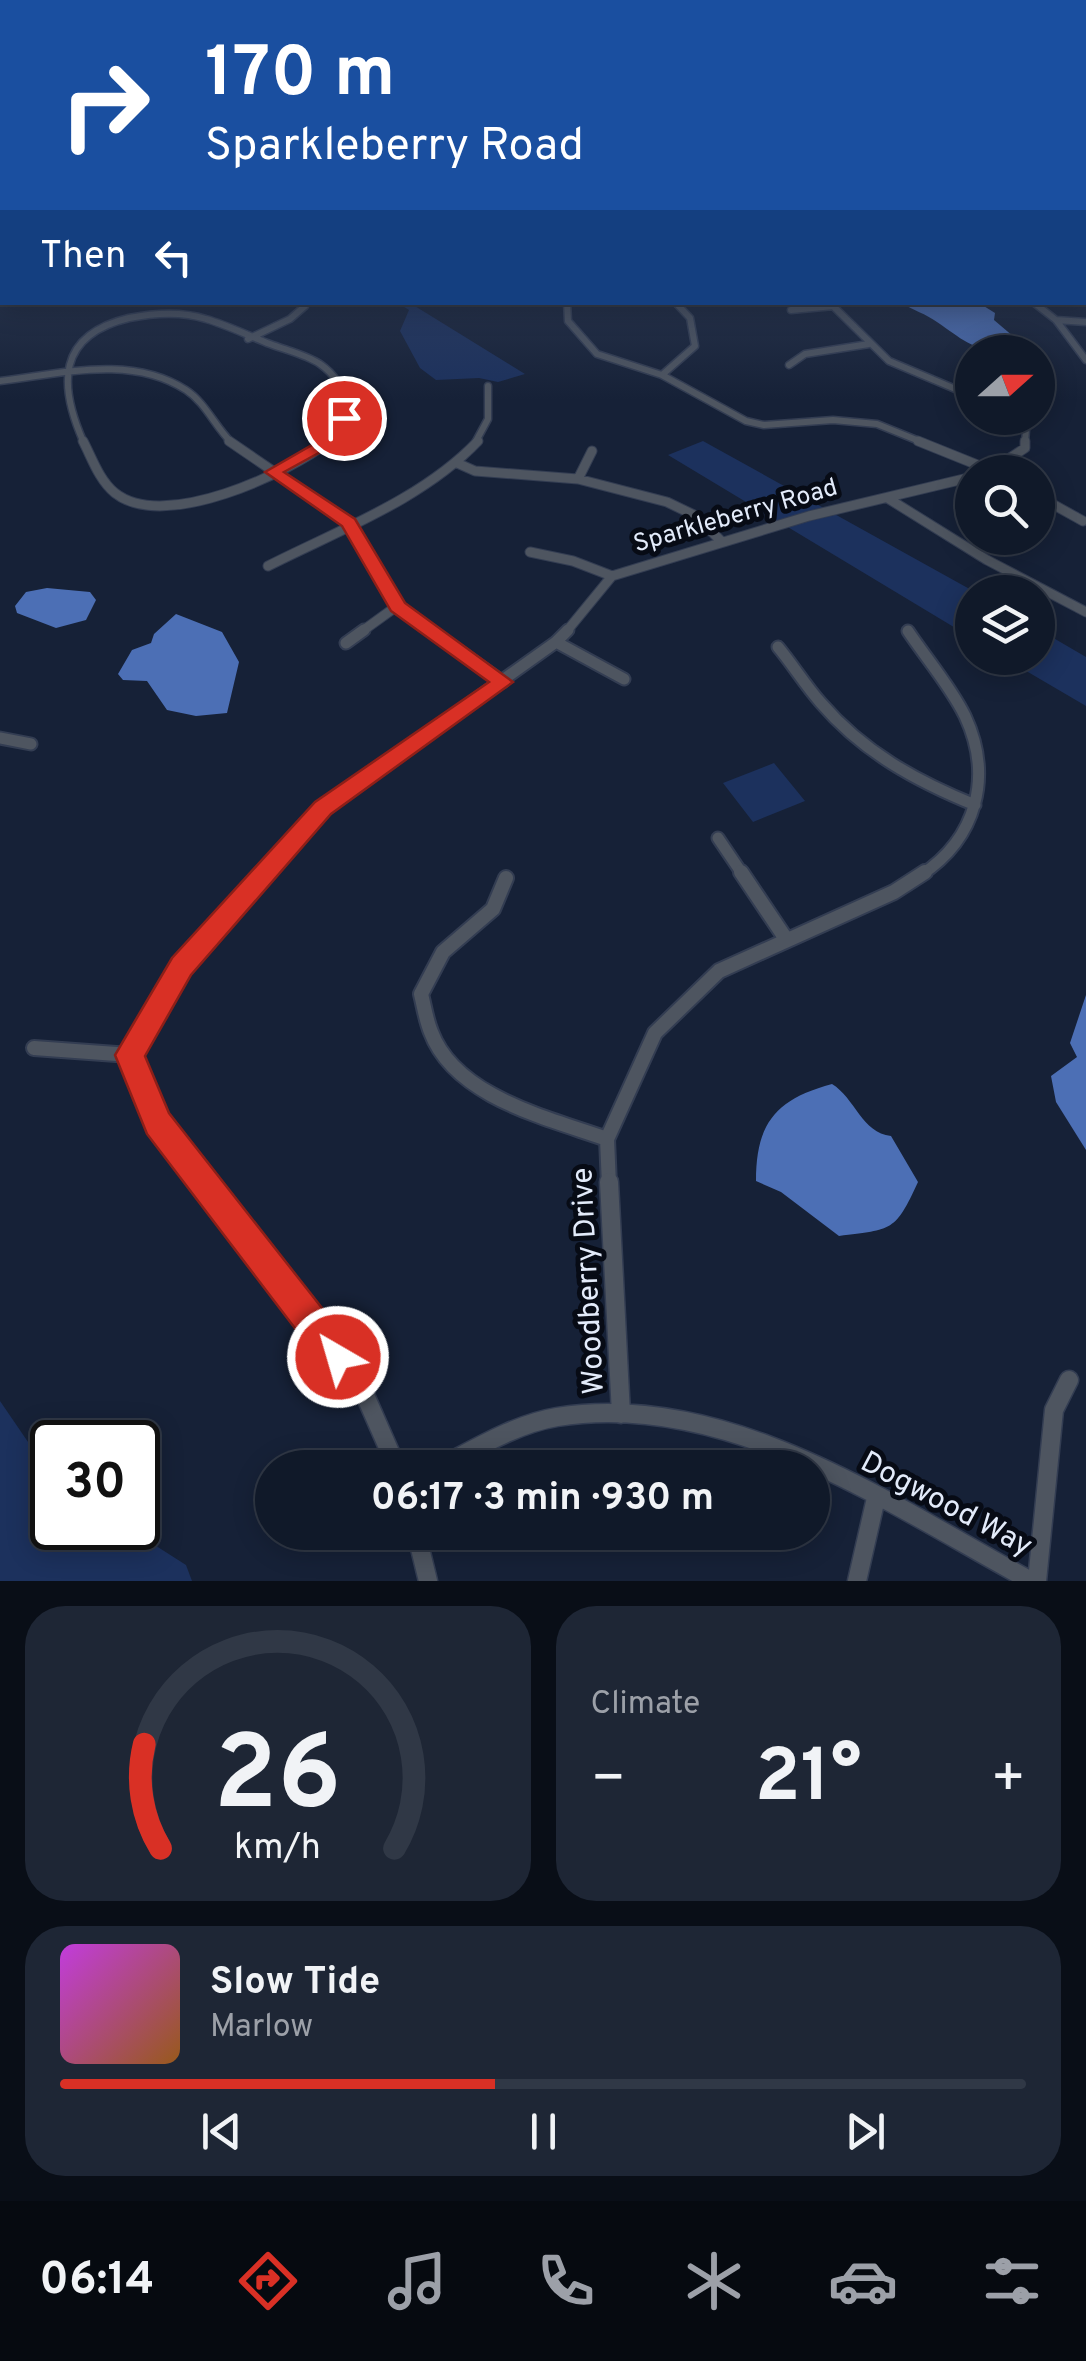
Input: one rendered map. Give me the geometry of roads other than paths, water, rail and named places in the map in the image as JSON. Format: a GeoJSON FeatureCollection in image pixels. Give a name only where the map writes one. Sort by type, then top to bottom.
{"type":"FeatureCollection","features":[{"type":"Feature","properties":{"kind":"street"},"geometry":{"type":"LineString","coordinates":[[568,305],[568,321],[585,346],[597,354],[662,375],[746,421],[764,424],[833,420],[876,424],[955,457]]}},
{"type":"Feature","properties":{"kind":"street"},"geometry":{"type":"LineString","coordinates":[[662,375],[695,346],[690,318],[679,305]]}},
{"type":"Feature","properties":{"kind":"street"},"geometry":{"type":"LineString","coordinates":[[791,310],[824,305]]}},
{"type":"Feature","properties":{"kind":"street"},"geometry":{"type":"LineString","coordinates":[[832,305],[889,361],[955,389]]}},
{"type":"Feature","properties":{"kind":"street"},"geometry":{"type":"LineString","coordinates":[[1037,305],[1056,320],[1076,352],[1086,360]]}},
{"type":"Feature","properties":{"kind":"street"},"geometry":{"type":"LineString","coordinates":[[248,338],[290,319],[305,306]]}},
{"type":"Feature","properties":{"kind":"street"},"geometry":{"type":"LineString","coordinates":[[188,314],[320,364],[334,378],[345,408],[340,429],[330,441],[222,495],[167,505],[121,497],[103,479],[71,412],[66,394],[67,372],[74,351],[91,334],[140,316],[188,314]]}},
{"type":"Feature","properties":{"kind":"street"},"geometry":{"type":"LineString","coordinates":[[1056,320],[1086,322]]}},
{"type":"Feature","properties":{"kind":"street"},"geometry":{"type":"LineString","coordinates":[[789,364],[805,354],[869,344]]}},
{"type":"Feature","properties":{"kind":"street"},"geometry":{"type":"LineString","coordinates":[[0,381],[67,372],[128,370],[158,377],[186,390],[206,409],[218,431],[349,523],[398,606],[503,682]]}},
{"type":"Feature","properties":{"kind":"street"},"geometry":{"type":"LineString","coordinates":[[268,566],[457,463],[488,424],[488,386]]}},
{"type":"Feature","properties":{"kind":"street"},"geometry":{"type":"LineString","coordinates":[[578,480],[592,451]]}},
{"type":"Feature","properties":{"kind":"street"},"geometry":{"type":"LineString","coordinates":[[457,463],[476,471],[578,480],[666,502],[696,516],[720,541]]}},
{"type":"Feature","properties":{"kind":"street","name":"Sparkleberry Road"},"geometry":{"type":"LineString","coordinates":[[130,1055],[182,966],[323,808],[556,642],[578,622],[595,591],[612,576],[720,541],[955,482]]}},
{"type":"Feature","properties":{"kind":"street"},"geometry":{"type":"LineString","coordinates":[[890,498],[987,560],[1086,612]]}},
{"type":"Feature","properties":{"kind":"street"},"geometry":{"type":"LineString","coordinates":[[1055,506],[1082,521]]}},
{"type":"Feature","properties":{"kind":"street"},"geometry":{"type":"LineString","coordinates":[[530,552],[612,576]]}},
{"type":"Feature","properties":{"kind":"street"},"geometry":{"type":"LineString","coordinates":[[346,643],[398,606]]}},
{"type":"Feature","properties":{"kind":"street","name":"Woodberry Drive"},"geometry":{"type":"LineString","coordinates":[[622,1414],[607,1139],[655,1033],[719,971],[894,892],[942,861],[961,836],[975,805],[981,770],[965,716],[908,631]]}},
{"type":"Feature","properties":{"kind":"street"},"geometry":{"type":"LineString","coordinates":[[556,642],[624,679]]}},
{"type":"Feature","properties":{"kind":"street"},"geometry":{"type":"LineString","coordinates":[[778,647],[823,707],[864,748],[914,781],[975,805]]}},
{"type":"Feature","properties":{"kind":"street"},"geometry":{"type":"LineString","coordinates":[[0,738],[30,744]]}},
{"type":"Feature","properties":{"kind":"street"},"geometry":{"type":"LineString","coordinates":[[718,838],[786,939]]}},
{"type":"Feature","properties":{"kind":"street"},"geometry":{"type":"LineString","coordinates":[[506,878],[494,909],[443,952],[421,994],[432,1036],[469,1083],[525,1110],[607,1139]]}},
{"type":"Feature","properties":{"kind":"street"},"geometry":{"type":"LineString","coordinates":[[34,1048],[130,1055],[158,1124],[361,1386],[389,1450]]}},
{"type":"Feature","properties":{"kind":"street"},"geometry":{"type":"LineString","coordinates":[[1034,1581],[1054,1410],[1069,1380]]}},
{"type":"Feature","properties":{"kind":"street","name":"Dogwood Way"},"geometry":{"type":"LineString","coordinates":[[474,1450],[556,1417],[622,1414],[698,1423],[772,1448],[1034,1581]]}},
{"type":"Feature","properties":{"kind":"street"},"geometry":{"type":"LineString","coordinates":[[858,1581],[876,1498]]}},
{"type":"Feature","properties":{"kind":"street"},"geometry":{"type":"LineString","coordinates":[[420,1550],[428,1581]]}}]}
